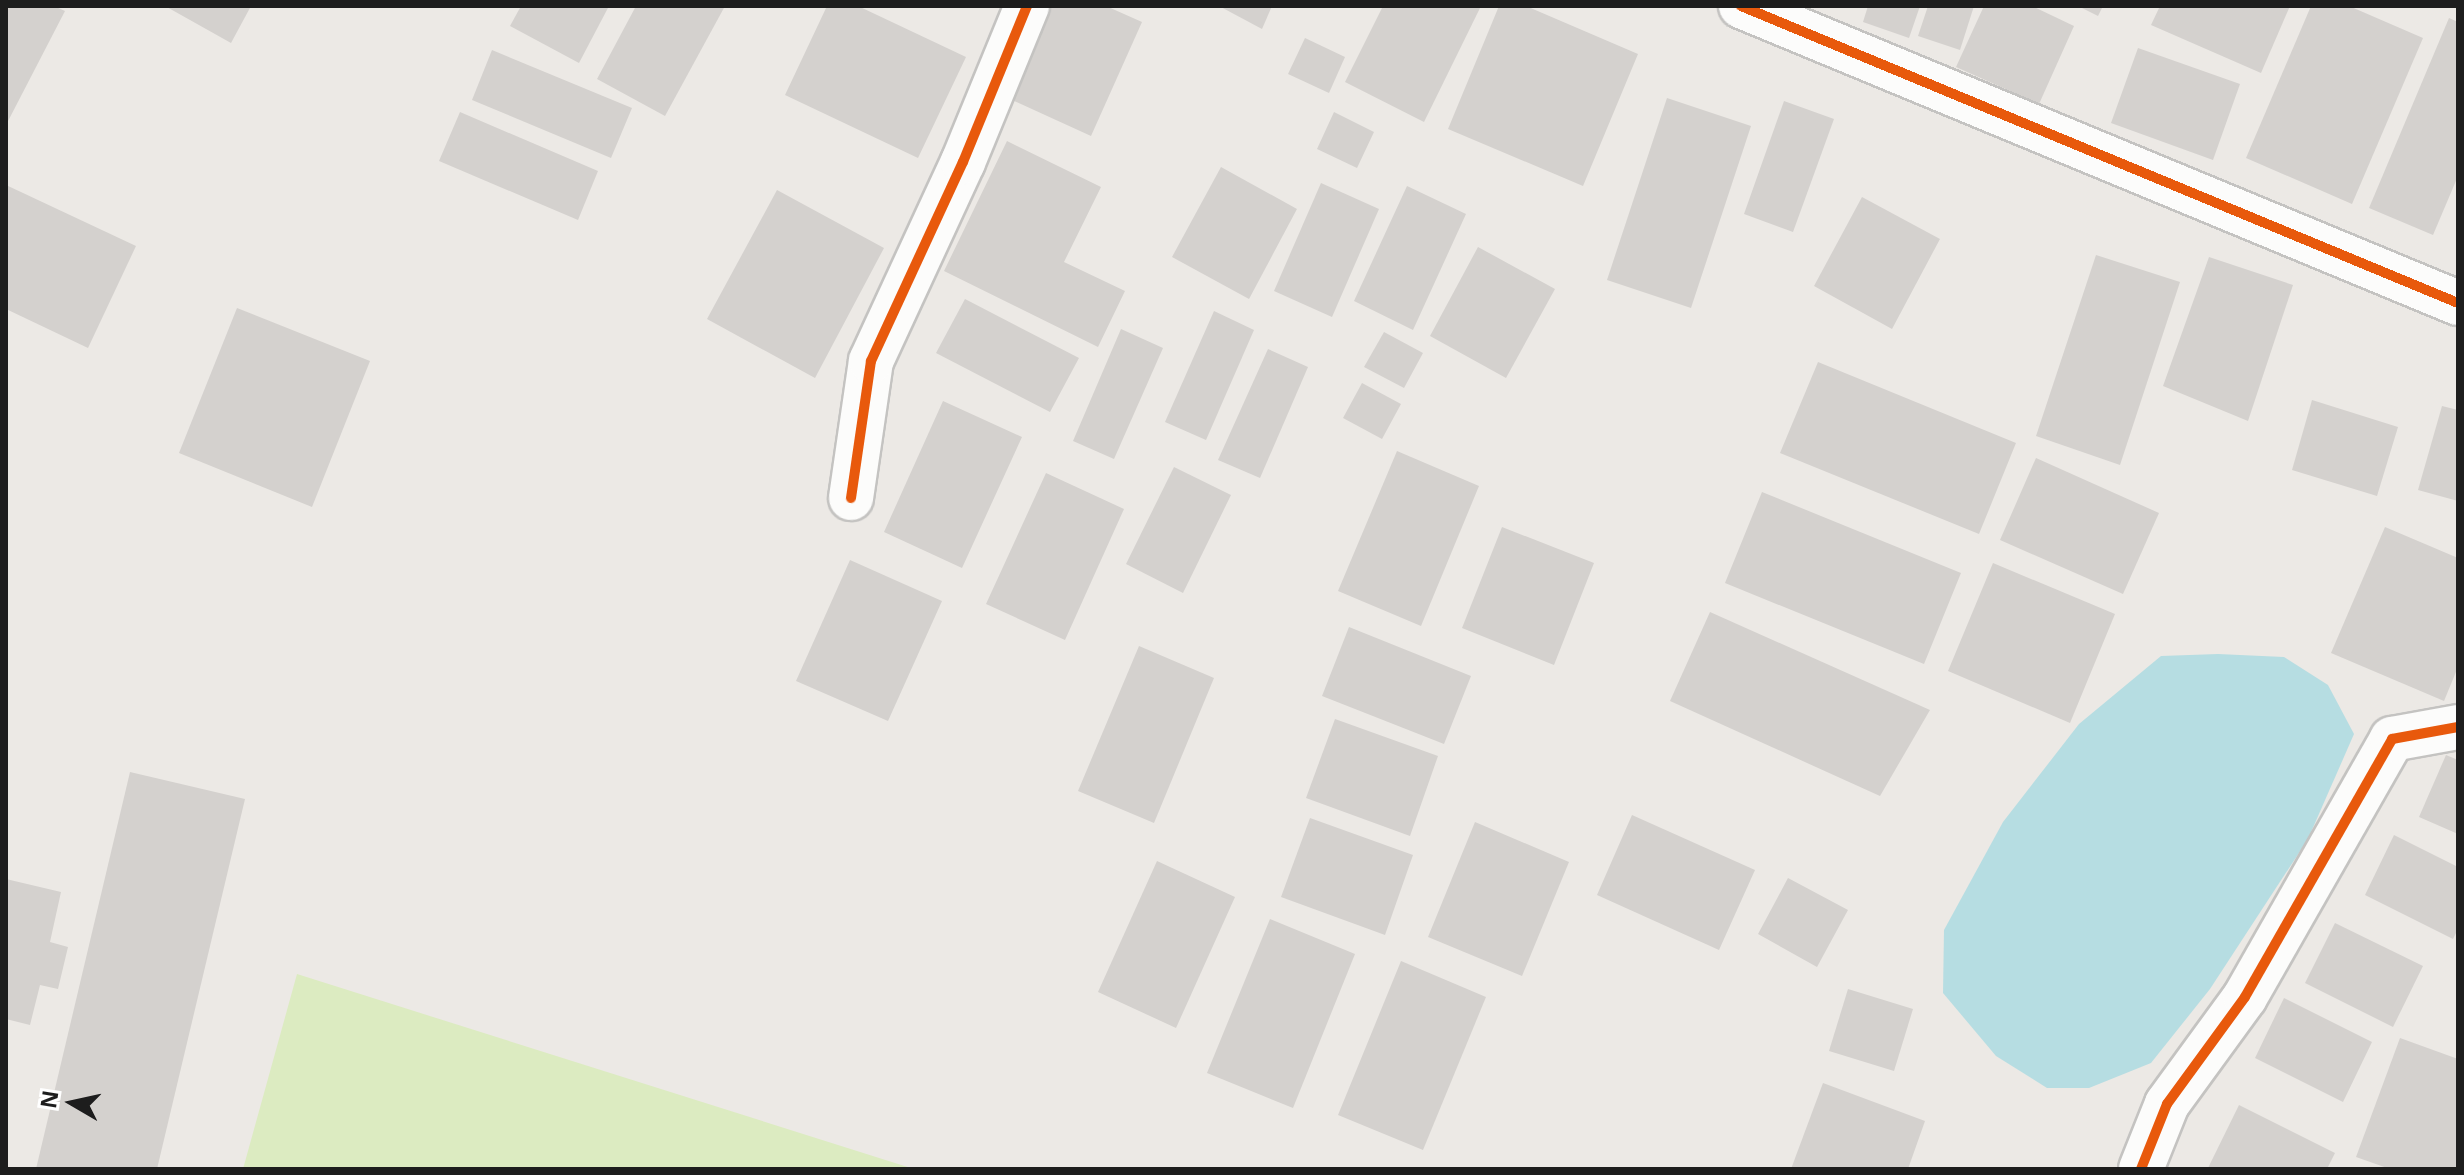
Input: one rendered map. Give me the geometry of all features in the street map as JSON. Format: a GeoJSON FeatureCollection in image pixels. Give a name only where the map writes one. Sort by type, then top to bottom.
{"type":"FeatureCollection","features":[{"type":"Feature","properties":{"kind":"street"},"geometry":{"type":"LineString","coordinates":[[851,498],[871,361],[963,162],[1027,6]]}},
{"type":"Feature","properties":{"kind":"street"},"geometry":{"type":"LineString","coordinates":[[1741,6],[2458,303]]}},
{"type":"Feature","properties":{"kind":"street"},"geometry":{"type":"LineString","coordinates":[[2141,1169],[2167,1104],[2245,997],[2392,739],[2458,727]]}},
{"type":"Feature","properties":{"kind":"green space"},"geometry":{"type":"Polygon","coordinates":[[[297,974],[914,1169],[243,1169],[297,974]]]}},
{"type":"Feature","properties":{"kind":"water"},"geometry":{"type":"Polygon","coordinates":[[[2218,654],[2284,657],[2328,685],[2354,734],[2308,839],[2210,989],[2151,1063],[2089,1088],[2047,1088],[1996,1056],[1943,993],[1944,930],[2003,822],[2079,724],[2161,656],[2218,654]]]}},
{"type":"Feature","properties":{"kind":"building"},"geometry":{"type":"Polygon","coordinates":[[[6,6],[54,6],[65,11],[6,125],[6,6]]]}},
{"type":"Feature","properties":{"kind":"building"},"geometry":{"type":"Polygon","coordinates":[[[165,6],[251,6],[231,43],[165,6]]]}},
{"type":"Feature","properties":{"kind":"building"},"geometry":{"type":"Polygon","coordinates":[[[521,6],[609,6],[579,63],[510,26],[521,6]]]}},
{"type":"Feature","properties":{"kind":"building"},"geometry":{"type":"Polygon","coordinates":[[[636,6],[725,6],[665,116],[597,79],[636,6]]]}},
{"type":"Feature","properties":{"kind":"building"},"geometry":{"type":"Polygon","coordinates":[[[827,6],[858,6],[966,57],[918,158],[785,95],[827,6]]]}},
{"type":"Feature","properties":{"kind":"building"},"geometry":{"type":"Polygon","coordinates":[[[1052,6],[1106,6],[1142,22],[1091,136],[1010,99],[1052,6]]]}},
{"type":"Feature","properties":{"kind":"building"},"geometry":{"type":"Polygon","coordinates":[[[1219,6],[1272,6],[1262,29],[1219,6]]]}},
{"type":"Feature","properties":{"kind":"building"},"geometry":{"type":"Polygon","coordinates":[[[1383,6],[1481,6],[1424,122],[1345,82],[1383,6]]]}},
{"type":"Feature","properties":{"kind":"building"},"geometry":{"type":"Polygon","coordinates":[[[1499,6],[1526,6],[1638,54],[1583,186],[1448,129],[1499,6]]]}},
{"type":"Feature","properties":{"kind":"building"},"geometry":{"type":"Polygon","coordinates":[[[1868,6],[1920,6],[1909,38],[1863,22],[1868,6]]]}},
{"type":"Feature","properties":{"kind":"building"},"geometry":{"type":"Polygon","coordinates":[[[1928,6],[1974,6],[1960,50],[1918,36],[1928,6]]]}},
{"type":"Feature","properties":{"kind":"building"},"geometry":{"type":"Polygon","coordinates":[[[1984,6],[2032,6],[2074,26],[2039,104],[1956,67],[1984,6]]]}},
{"type":"Feature","properties":{"kind":"building"},"geometry":{"type":"Polygon","coordinates":[[[2078,6],[2103,6],[2098,16],[2078,6]]]}},
{"type":"Feature","properties":{"kind":"building"},"geometry":{"type":"Polygon","coordinates":[[[2160,6],[2290,6],[2261,73],[2151,25],[2160,6]]]}},
{"type":"Feature","properties":{"kind":"building"},"geometry":{"type":"Polygon","coordinates":[[[2311,6],[2349,6],[2423,38],[2352,204],[2246,158],[2311,6]]]}},
{"type":"Feature","properties":{"kind":"building"},"geometry":{"type":"Polygon","coordinates":[[[2449,18],[2458,22],[2458,176],[2433,235],[2369,208],[2449,18]]]}},
{"type":"Feature","properties":{"kind":"building"},"geometry":{"type":"Polygon","coordinates":[[[1305,38],[1345,57],[1329,93],[1288,74],[1305,38]]]}},
{"type":"Feature","properties":{"kind":"building"},"geometry":{"type":"Polygon","coordinates":[[[2138,48],[2240,84],[2213,160],[2111,123],[2138,48]]]}},
{"type":"Feature","properties":{"kind":"building"},"geometry":{"type":"Polygon","coordinates":[[[492,50],[632,108],[611,158],[472,100],[492,50]]]}},
{"type":"Feature","properties":{"kind":"building"},"geometry":{"type":"Polygon","coordinates":[[[1667,98],[1751,126],[1691,308],[1607,280],[1667,98]]]}},
{"type":"Feature","properties":{"kind":"building"},"geometry":{"type":"Polygon","coordinates":[[[1784,101],[1834,119],[1793,232],[1744,214],[1784,101]]]}},
{"type":"Feature","properties":{"kind":"building"},"geometry":{"type":"Polygon","coordinates":[[[460,112],[598,171],[578,220],[439,161],[460,112]]]}},
{"type":"Feature","properties":{"kind":"building"},"geometry":{"type":"Polygon","coordinates":[[[1334,112],[1374,132],[1357,168],[1317,149],[1334,112]]]}},
{"type":"Feature","properties":{"kind":"building"},"geometry":{"type":"Polygon","coordinates":[[[1007,141],[1101,187],[1064,262],[1125,291],[1098,347],[944,271],[1007,141]]]}},
{"type":"Feature","properties":{"kind":"building"},"geometry":{"type":"Polygon","coordinates":[[[1221,167],[1297,209],[1249,299],[1172,257],[1221,167]]]}},
{"type":"Feature","properties":{"kind":"building"},"geometry":{"type":"Polygon","coordinates":[[[1321,183],[1379,209],[1332,317],[1274,291],[1321,183]]]}},
{"type":"Feature","properties":{"kind":"building"},"geometry":{"type":"Polygon","coordinates":[[[6,185],[136,246],[88,348],[6,309],[6,185]]]}},
{"type":"Feature","properties":{"kind":"building"},"geometry":{"type":"Polygon","coordinates":[[[1407,186],[1466,214],[1413,330],[1354,301],[1407,186]]]}},
{"type":"Feature","properties":{"kind":"building"},"geometry":{"type":"Polygon","coordinates":[[[777,190],[884,248],[815,378],[707,319],[777,190]]]}},
{"type":"Feature","properties":{"kind":"building"},"geometry":{"type":"Polygon","coordinates":[[[1862,197],[1940,239],[1892,329],[1814,286],[1862,197]]]}},
{"type":"Feature","properties":{"kind":"building"},"geometry":{"type":"Polygon","coordinates":[[[1478,247],[1555,289],[1506,378],[1430,336],[1478,247]]]}},
{"type":"Feature","properties":{"kind":"building"},"geometry":{"type":"Polygon","coordinates":[[[2096,255],[2180,282],[2120,465],[2036,436],[2096,255]]]}},
{"type":"Feature","properties":{"kind":"building"},"geometry":{"type":"Polygon","coordinates":[[[2209,257],[2293,285],[2248,421],[2163,386],[2209,257]]]}},
{"type":"Feature","properties":{"kind":"building"},"geometry":{"type":"Polygon","coordinates":[[[965,299],[1079,358],[1050,412],[936,353],[965,299]]]}},
{"type":"Feature","properties":{"kind":"building"},"geometry":{"type":"Polygon","coordinates":[[[237,308],[370,361],[312,507],[179,453],[237,308]]]}},
{"type":"Feature","properties":{"kind":"building"},"geometry":{"type":"Polygon","coordinates":[[[1214,311],[1254,330],[1206,440],[1165,422],[1214,311]]]}},
{"type":"Feature","properties":{"kind":"building"},"geometry":{"type":"Polygon","coordinates":[[[1121,329],[1163,348],[1114,459],[1073,441],[1121,329]]]}},
{"type":"Feature","properties":{"kind":"building"},"geometry":{"type":"Polygon","coordinates":[[[1384,332],[1423,353],[1404,388],[1364,367],[1384,332]]]}},
{"type":"Feature","properties":{"kind":"building"},"geometry":{"type":"Polygon","coordinates":[[[1268,349],[1308,367],[1260,478],[1218,460],[1268,349]]]}},
{"type":"Feature","properties":{"kind":"building"},"geometry":{"type":"Polygon","coordinates":[[[1818,362],[2016,443],[1979,534],[1780,453],[1818,362]]]}},
{"type":"Feature","properties":{"kind":"building"},"geometry":{"type":"Polygon","coordinates":[[[1362,383],[1401,404],[1382,439],[1343,418],[1362,383]]]}},
{"type":"Feature","properties":{"kind":"building"},"geometry":{"type":"Polygon","coordinates":[[[2312,400],[2398,427],[2377,496],[2292,470],[2312,400]]]}},
{"type":"Feature","properties":{"kind":"building"},"geometry":{"type":"Polygon","coordinates":[[[943,401],[1022,437],[962,568],[884,532],[943,401]]]}},
{"type":"Feature","properties":{"kind":"building"},"geometry":{"type":"Polygon","coordinates":[[[2442,406],[2458,410],[2458,501],[2418,490],[2442,406]]]}},
{"type":"Feature","properties":{"kind":"building"},"geometry":{"type":"Polygon","coordinates":[[[1397,451],[1479,486],[1421,626],[1338,591],[1397,451]]]}},
{"type":"Feature","properties":{"kind":"building"},"geometry":{"type":"Polygon","coordinates":[[[2036,458],[2159,513],[2123,594],[2000,540],[2036,458]]]}},
{"type":"Feature","properties":{"kind":"building"},"geometry":{"type":"Polygon","coordinates":[[[1174,467],[1231,495],[1183,593],[1126,564],[1174,467]]]}},
{"type":"Feature","properties":{"kind":"building"},"geometry":{"type":"Polygon","coordinates":[[[1046,473],[1124,509],[1065,640],[986,604],[1046,473]]]}},
{"type":"Feature","properties":{"kind":"building"},"geometry":{"type":"Polygon","coordinates":[[[1762,492],[1961,573],[1924,664],[1725,583],[1762,492]]]}},
{"type":"Feature","properties":{"kind":"building"},"geometry":{"type":"Polygon","coordinates":[[[1502,527],[1594,563],[1554,665],[1462,628],[1502,527]]]}},
{"type":"Feature","properties":{"kind":"building"},"geometry":{"type":"Polygon","coordinates":[[[2385,527],[2458,558],[2458,667],[2444,701],[2331,653],[2385,527]]]}},
{"type":"Feature","properties":{"kind":"building"},"geometry":{"type":"Polygon","coordinates":[[[850,560],[942,601],[888,721],[796,681],[850,560]]]}},
{"type":"Feature","properties":{"kind":"building"},"geometry":{"type":"Polygon","coordinates":[[[1993,563],[2115,614],[2070,723],[1948,671],[1993,563]]]}},
{"type":"Feature","properties":{"kind":"building"},"geometry":{"type":"Polygon","coordinates":[[[1710,612],[1930,710],[1880,796],[1670,701],[1710,612]]]}},
{"type":"Feature","properties":{"kind":"building"},"geometry":{"type":"Polygon","coordinates":[[[1349,627],[1471,676],[1444,744],[1322,696],[1349,627]]]}},
{"type":"Feature","properties":{"kind":"building"},"geometry":{"type":"Polygon","coordinates":[[[1139,646],[1214,678],[1154,823],[1078,791],[1139,646]]]}},
{"type":"Feature","properties":{"kind":"building"},"geometry":{"type":"Polygon","coordinates":[[[1335,719],[1438,756],[1410,836],[1306,798],[1335,719]]]}},
{"type":"Feature","properties":{"kind":"building"},"geometry":{"type":"Polygon","coordinates":[[[2446,755],[2458,760],[2458,834],[2419,817],[2446,755]]]}},
{"type":"Feature","properties":{"kind":"building"},"geometry":{"type":"Polygon","coordinates":[[[130,772],[245,799],[157,1169],[36,1169],[130,772]]]}},
{"type":"Feature","properties":{"kind":"building"},"geometry":{"type":"Polygon","coordinates":[[[1632,815],[1755,870],[1719,950],[1597,895],[1632,815]]]}},
{"type":"Feature","properties":{"kind":"building"},"geometry":{"type":"Polygon","coordinates":[[[1310,818],[1413,855],[1385,935],[1281,897],[1310,818]]]}},
{"type":"Feature","properties":{"kind":"building"},"geometry":{"type":"Polygon","coordinates":[[[1475,822],[1569,862],[1522,976],[1428,937],[1475,822]]]}},
{"type":"Feature","properties":{"kind":"building"},"geometry":{"type":"Polygon","coordinates":[[[2394,835],[2458,867],[2458,929],[2453,939],[2365,895],[2394,835]]]}},
{"type":"Feature","properties":{"kind":"building"},"geometry":{"type":"Polygon","coordinates":[[[1157,861],[1235,897],[1176,1028],[1098,992],[1157,861]]]}},
{"type":"Feature","properties":{"kind":"building"},"geometry":{"type":"Polygon","coordinates":[[[1788,878],[1848,910],[1817,967],[1758,934],[1788,878]]]}},
{"type":"Feature","properties":{"kind":"building"},"geometry":{"type":"Polygon","coordinates":[[[6,879],[61,892],[50,942],[68,947],[58,989],[40,985],[30,1025],[6,1019],[6,879]]]}},
{"type":"Feature","properties":{"kind":"building"},"geometry":{"type":"Polygon","coordinates":[[[1270,919],[1355,954],[1293,1108],[1207,1073],[1270,919]]]}},
{"type":"Feature","properties":{"kind":"building"},"geometry":{"type":"Polygon","coordinates":[[[2335,923],[2423,966],[2393,1027],[2305,983],[2335,923]]]}},
{"type":"Feature","properties":{"kind":"building"},"geometry":{"type":"Polygon","coordinates":[[[1401,961],[1486,997],[1423,1150],[1338,1115],[1401,961]]]}},
{"type":"Feature","properties":{"kind":"building"},"geometry":{"type":"Polygon","coordinates":[[[1848,989],[1913,1009],[1894,1071],[1829,1051],[1848,989]]]}},
{"type":"Feature","properties":{"kind":"building"},"geometry":{"type":"Polygon","coordinates":[[[2284,998],[2372,1042],[2343,1102],[2255,1058],[2284,998]]]}},
{"type":"Feature","properties":{"kind":"building"},"geometry":{"type":"Polygon","coordinates":[[[2400,1038],[2458,1059],[2458,1169],[2390,1169],[2356,1157],[2400,1038]]]}},
{"type":"Feature","properties":{"kind":"building"},"geometry":{"type":"Polygon","coordinates":[[[1823,1083],[1925,1121],[1908,1169],[1791,1169],[1823,1083]]]}},
{"type":"Feature","properties":{"kind":"building"},"geometry":{"type":"Polygon","coordinates":[[[2239,1105],[2335,1153],[2327,1169],[2208,1168],[2239,1105]]]}},
{"type":"Feature","properties":{"kind":"cycle path"},"geometry":{"type":"LineString","coordinates":[[851,498],[871,361],[963,162],[1027,6]]}},
{"type":"Feature","properties":{"kind":"cycle path"},"geometry":{"type":"LineString","coordinates":[[1741,6],[2458,303]]}},
{"type":"Feature","properties":{"kind":"cycle path"},"geometry":{"type":"LineString","coordinates":[[2141,1169],[2167,1104],[2245,997],[2392,739],[2458,727]]}}]}
